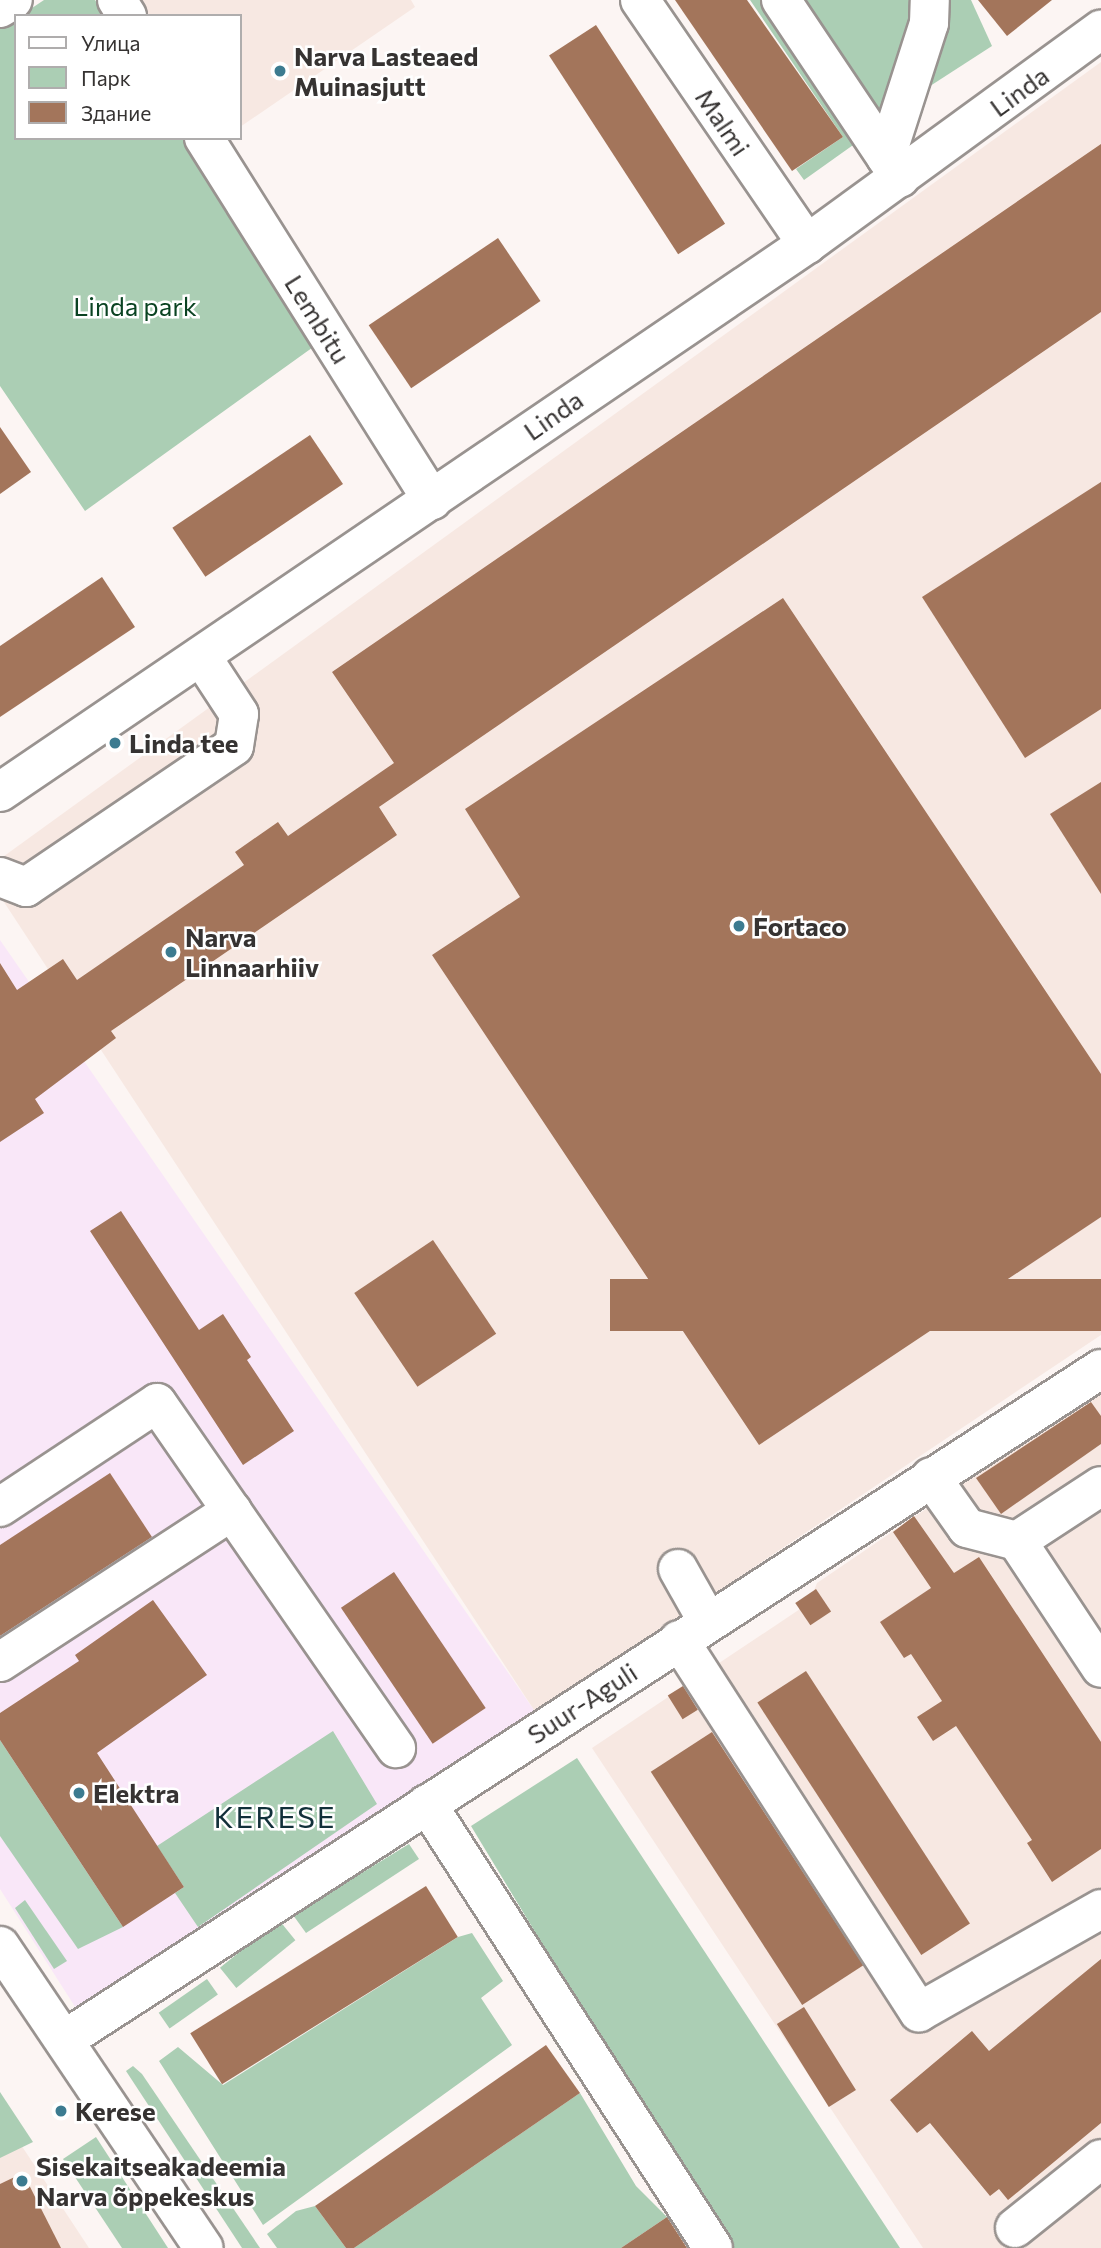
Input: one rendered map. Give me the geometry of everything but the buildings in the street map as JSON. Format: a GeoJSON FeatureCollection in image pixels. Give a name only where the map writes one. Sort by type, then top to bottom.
{"type":"FeatureCollection","features":[{"type":"Feature","properties":{"kind":"main road"},"geometry":{"type":"LineString","coordinates":[[0,8],[13,0]]}},
{"type":"Feature","properties":{"kind":"main road","name":"Malmi"},"geometry":{"type":"LineString","coordinates":[[640,0],[807,244]]}},
{"type":"Feature","properties":{"kind":"main road"},"geometry":{"type":"LineString","coordinates":[[781,0],[893,168]]}},
{"type":"Feature","properties":{"kind":"main road"},"geometry":{"type":"LineString","coordinates":[[893,168],[929,23],[930,0]]}},
{"type":"Feature","properties":{"kind":"main road","name":"Linda"},"geometry":{"type":"LineString","coordinates":[[0,792],[807,244],[893,168],[1101,30]]}},
{"type":"Feature","properties":{"kind":"main road","name":"Lembitu"},"geometry":{"type":"LineString","coordinates":[[205,140],[432,500]]}},
{"type":"Feature","properties":{"kind":"main road"},"geometry":{"type":"LineString","coordinates":[[0,877],[26,887],[234,746],[239,714],[201,656]]}},
{"type":"Feature","properties":{"kind":"main road","name":"Suur-Aguli"},"geometry":{"type":"LineString","coordinates":[[64,2040],[931,1476],[1101,1369]]}},
{"type":"Feature","properties":{"kind":"main road"},"geometry":{"type":"LineString","coordinates":[[0,1507],[157,1403],[396,1748]]}},
{"type":"Feature","properties":{"kind":"main road"},"geometry":{"type":"LineString","coordinates":[[931,1476],[967,1528],[1017,1541],[1101,1668]]}},
{"type":"Feature","properties":{"kind":"main road"},"geometry":{"type":"LineString","coordinates":[[1017,1541],[1101,1486]]}},
{"type":"Feature","properties":{"kind":"main road"},"geometry":{"type":"LineString","coordinates":[[0,1662],[232,1511]]}},
{"type":"Feature","properties":{"kind":"main road"},"geometry":{"type":"LineString","coordinates":[[678,1569],[693,1631],[919,2012],[1101,1909]]}},
{"type":"Feature","properties":{"kind":"main road"},"geometry":{"type":"LineString","coordinates":[[427,1804],[713,2248]]}},
{"type":"Feature","properties":{"kind":"main road"},"geometry":{"type":"LineString","coordinates":[[0,1946],[204,2248]]}},
{"type":"Feature","properties":{"kind":"main road"},"geometry":{"type":"LineString","coordinates":[[1014,2228],[1101,2159]]}},
{"type":"Feature","properties":{"kind":"shaded area","name":"Narva Lasteaed Muinasjutt"},"geometry":{"type":"Polygon","coordinates":[[[132,0],[411,0],[415,7],[242,126],[242,14],[142,14],[132,0]]]}},
{"type":"Feature","properties":{"kind":"shaded area"},"geometry":{"type":"Polygon","coordinates":[[[1101,62],[1101,1335],[536,1713],[0,896],[0,859],[1101,62]]]}},
{"type":"Feature","properties":{"kind":"shaded area"},"geometry":{"type":"Polygon","coordinates":[[[0,940],[536,1713],[86,2024],[0,1889],[0,940]]]}},
{"type":"Feature","properties":{"kind":"shaded area"},"geometry":{"type":"Polygon","coordinates":[[[1101,1390],[1101,2248],[923,2248],[592,1748],[809,1603],[817,1583],[1101,1390]]]}},
{"type":"Feature","properties":{"kind":"shaded area","name":"Sisekaitseakadeemia Narva õppekeskus"},"geometry":{"type":"Polygon","coordinates":[[[0,2113],[89,2248],[0,2248],[0,2113]]]}},
{"type":"Feature","properties":{"kind":"green space"},"geometry":{"type":"Polygon","coordinates":[[[44,0],[95,0],[105,14],[23,14],[44,0]]]}},
{"type":"Feature","properties":{"kind":"green space"},"geometry":{"type":"Polygon","coordinates":[[[750,0],[770,0],[863,138],[804,180],[796,169],[843,137],[750,0]]]}},
{"type":"Feature","properties":{"kind":"green space"},"geometry":{"type":"Polygon","coordinates":[[[806,0],[921,0],[882,119],[806,0]]]}},
{"type":"Feature","properties":{"kind":"green space"},"geometry":{"type":"Polygon","coordinates":[[[929,0],[971,0],[992,46],[910,99],[929,0]]]}},
{"type":"Feature","properties":{"kind":"green space","name":"Linda park"},"geometry":{"type":"Polygon","coordinates":[[[14,19],[14,140],[187,140],[316,345],[85,511],[0,386],[0,29],[14,19]]]}},
{"type":"Feature","properties":{"kind":"green space"},"geometry":{"type":"Polygon","coordinates":[[[333,1731],[377,1804],[198,1927],[175,1893],[184,1887],[157,1846],[333,1731]]]}},
{"type":"Feature","properties":{"kind":"green space"},"geometry":{"type":"Polygon","coordinates":[[[0,1740],[123,1927],[78,1949],[0,1836],[0,1740]]]}},
{"type":"Feature","properties":{"kind":"green space"},"geometry":{"type":"Polygon","coordinates":[[[577,1758],[900,2248],[726,2248],[471,1826],[577,1758]]]}},
{"type":"Feature","properties":{"kind":"green space"},"geometry":{"type":"Polygon","coordinates":[[[409,1844],[419,1859],[306,1933],[293,1915],[409,1844]]]}},
{"type":"Feature","properties":{"kind":"green space"},"geometry":{"type":"Polygon","coordinates":[[[25,1900],[67,1961],[54,1969],[15,1908],[25,1900]]]}},
{"type":"Feature","properties":{"kind":"green space"},"geometry":{"type":"Polygon","coordinates":[[[279,1920],[295,1940],[236,1988],[220,1968],[279,1920]]]}},
{"type":"Feature","properties":{"kind":"green space"},"geometry":{"type":"Polygon","coordinates":[[[472,1933],[503,1981],[481,1998],[512,2045],[263,2225],[159,2061],[178,2047],[223,2085],[458,1937],[472,1933]]]}},
{"type":"Feature","properties":{"kind":"green space"},"geometry":{"type":"Polygon","coordinates":[[[207,1979],[218,1995],[170,2028],[159,2013],[207,1979]]]}},
{"type":"Feature","properties":{"kind":"green space"},"geometry":{"type":"Polygon","coordinates":[[[133,2066],[142,2074],[260,2248],[242,2248],[126,2071],[133,2066]]]}},
{"type":"Feature","properties":{"kind":"green space"},"geometry":{"type":"Polygon","coordinates":[[[0,2092],[33,2142],[0,2158],[0,2092]]]}},
{"type":"Feature","properties":{"kind":"green space"},"geometry":{"type":"Polygon","coordinates":[[[580,2093],[636,2186],[667,2217],[621,2248],[354,2248],[580,2093]]]}},
{"type":"Feature","properties":{"kind":"green space"},"geometry":{"type":"Polygon","coordinates":[[[96,2137],[168,2248],[122,2248],[63,2159],[96,2137]]]}},
{"type":"Feature","properties":{"kind":"green space"},"geometry":{"type":"Polygon","coordinates":[[[315,2206],[346,2248],[277,2248],[267,2234],[296,2211],[315,2206]]]}},
{"type":"Feature","properties":{"kind":"place","name":"Narva Lasteaed Muinasjutt"},"geometry":{"type":"Point","coordinates":[280,71]}},
{"type":"Feature","properties":{"kind":"place","name":"Linda tee"},"geometry":{"type":"Point","coordinates":[115,743]}},
{"type":"Feature","properties":{"kind":"place","name":"Fortaco"},"geometry":{"type":"Point","coordinates":[739,926]}},
{"type":"Feature","properties":{"kind":"place","name":"Narva Linnaarhiiv"},"geometry":{"type":"Point","coordinates":[171,952]}},
{"type":"Feature","properties":{"kind":"place","name":"Elektra"},"geometry":{"type":"Point","coordinates":[79,1793]}},
{"type":"Feature","properties":{"kind":"place","name":"Kerese"},"geometry":{"type":"Point","coordinates":[61,2111]}},
{"type":"Feature","properties":{"kind":"place","name":"Sisekaitseakadeemia Narva õppekeskus"},"geometry":{"type":"Point","coordinates":[22,2181]}},
{"type":"Feature","properties":{"kind":"district","name":"KERESE"},"geometry":{"type":"Point","coordinates":[275,1816]}}]}
